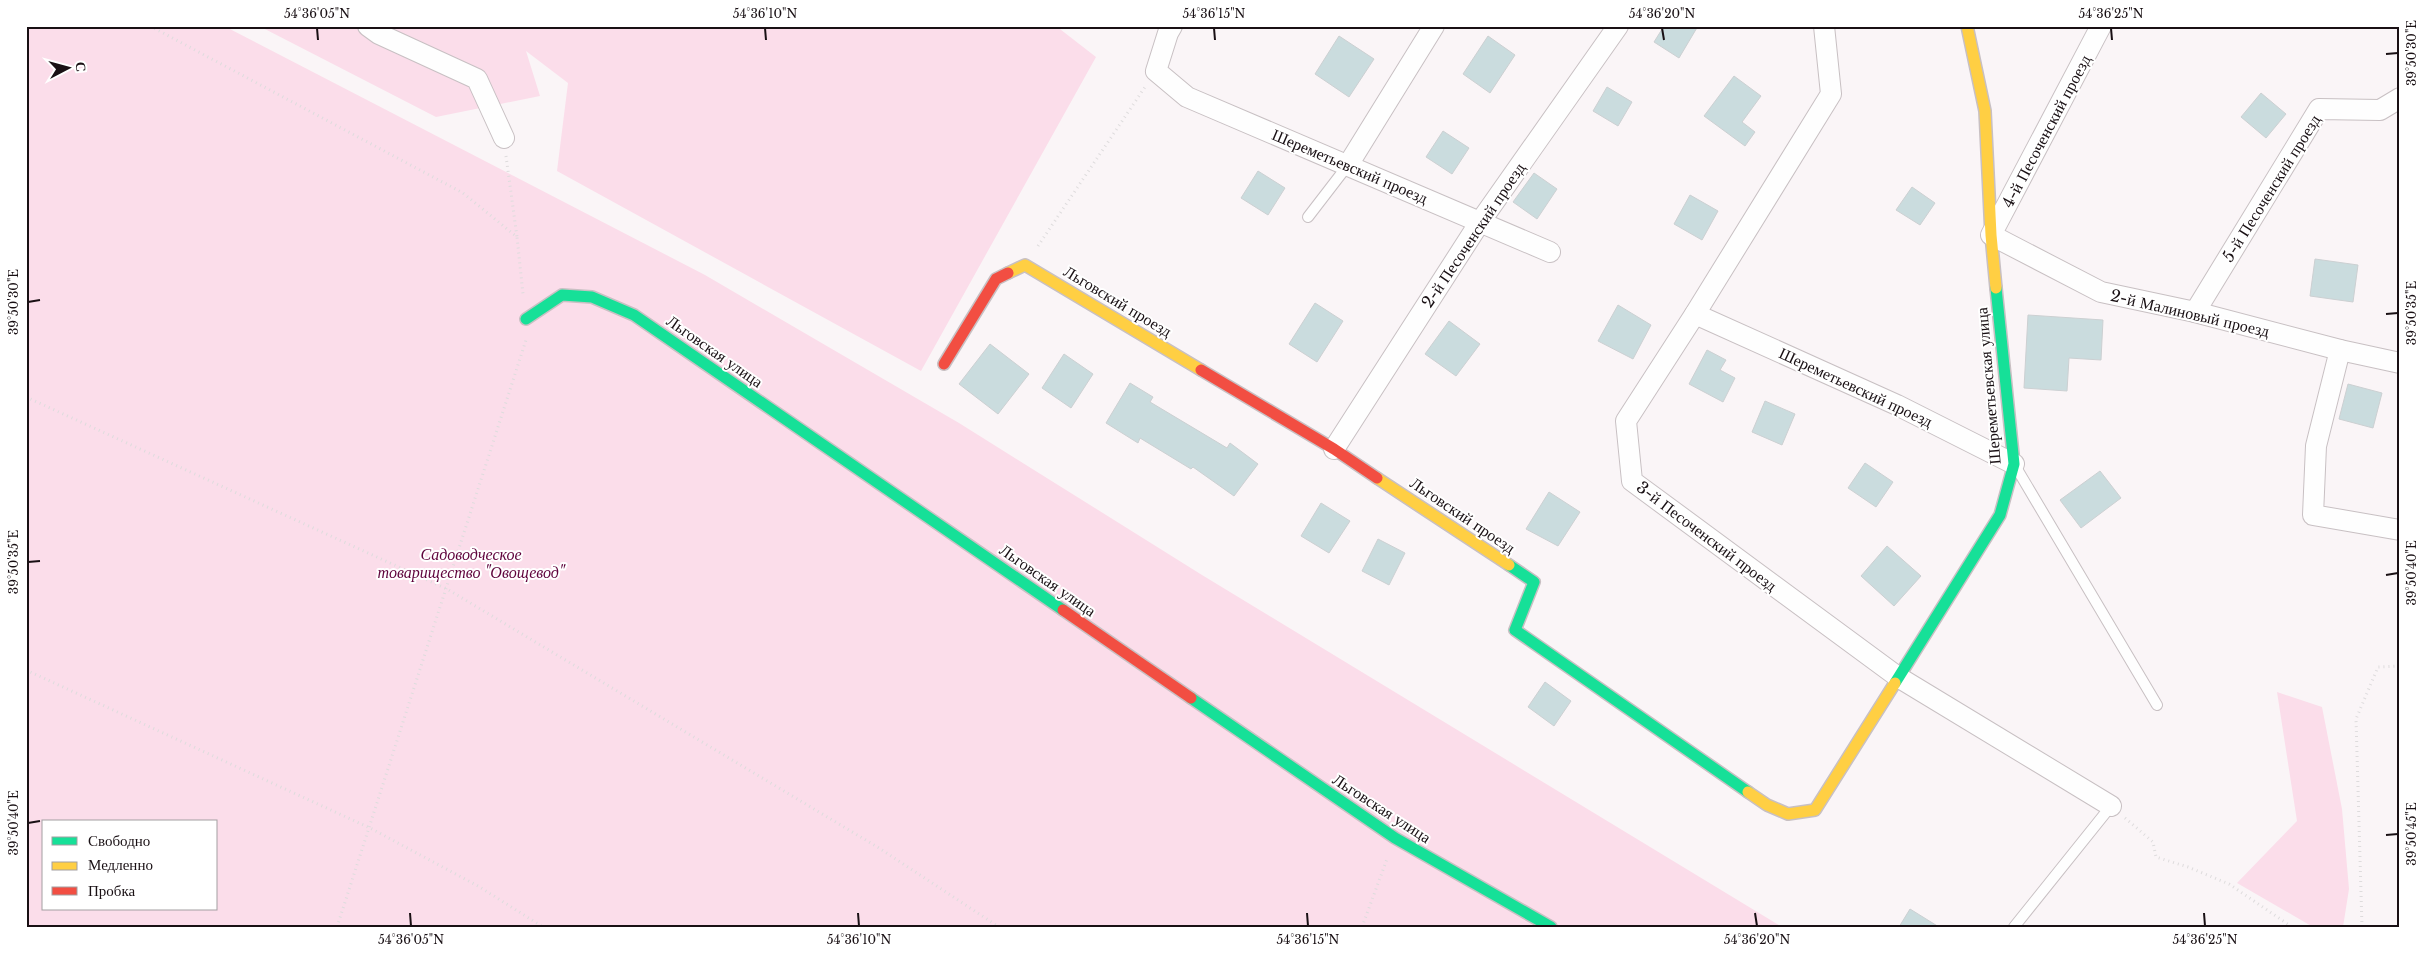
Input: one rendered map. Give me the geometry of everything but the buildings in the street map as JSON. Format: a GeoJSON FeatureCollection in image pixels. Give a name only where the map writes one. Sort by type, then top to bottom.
{"type":"FeatureCollection","features":[{"type":"Feature","properties":{"kind":"street"},"geometry":{"type":"LineString","coordinates":[[368,26],[379,34],[477,79],[504,138]]}},
{"type":"Feature","properties":{"kind":"street"},"geometry":{"type":"LineString","coordinates":[[1156,71],[1172,26]]}},
{"type":"Feature","properties":{"kind":"street"},"geometry":{"type":"LineString","coordinates":[[1348,165],[1434,26]]}},
{"type":"Feature","properties":{"kind":"street","name":"2-й Песоченский проезд"},"geometry":{"type":"LineString","coordinates":[[1334,448],[1480,222],[1618,26]]}},
{"type":"Feature","properties":{"kind":"street","name":"3-й Песоченский проезд"},"geometry":{"type":"LineString","coordinates":[[1824,26],[1832,94],[1626,421],[1632,481],[1898,677],[2112,806]]}},
{"type":"Feature","properties":{"kind":"street","name":"Шереметьевская улица"},"geometry":{"type":"LineString","coordinates":[[1815,810],[2000,515],[2014,464],[1991,235],[1985,111],[1967,26]]}},
{"type":"Feature","properties":{"kind":"street","name":"4-й Песоченский проезд"},"geometry":{"type":"LineString","coordinates":[[1991,235],[2101,26]]}},
{"type":"Feature","properties":{"kind":"street","name":"Шереметьевский проезд"},"geometry":{"type":"LineString","coordinates":[[1156,71],[1187,97],[1550,252]]}},
{"type":"Feature","properties":{"kind":"street","name":"5-й Песоченский проезд"},"geometry":{"type":"LineString","coordinates":[[2195,312],[2320,109],[2380,110],[2400,98]]}},
{"type":"Feature","properties":{"kind":"street","name":"2-й Малиновый проезд"},"geometry":{"type":"LineString","coordinates":[[1991,235],[2101,292],[2195,312],[2340,350],[2400,363]]}},
{"type":"Feature","properties":{"kind":"street"},"geometry":{"type":"LineString","coordinates":[[944,364],[996,279],[1025,265]]}},
{"type":"Feature","properties":{"kind":"street","name":"Льговский проезд"},"geometry":{"type":"LineString","coordinates":[[1025,265],[1334,448],[1534,582],[1515,630],[1767,805],[1788,814],[1815,810]]}},
{"type":"Feature","properties":{"kind":"street","name":"Льговская улица"},"geometry":{"type":"LineString","coordinates":[[526,319],[562,295],[592,297],[634,315],[1395,838],[1552,927]]}},
{"type":"Feature","properties":{"kind":"street","name":"Шереметьевский проезд"},"geometry":{"type":"LineString","coordinates":[[1695,314],[1898,405],[2014,464]]}},
{"type":"Feature","properties":{"kind":"street"},"geometry":{"type":"LineString","coordinates":[[2340,350],[2316,446],[2313,515],[2400,530]]}},
{"type":"Feature","properties":{"kind":"lane"},"geometry":{"type":"LineString","coordinates":[[1308,217],[1348,165]]}},
{"type":"Feature","properties":{"kind":"lane"},"geometry":{"type":"LineString","coordinates":[[2014,464],[2157,705]]}},
{"type":"Feature","properties":{"kind":"lane"},"geometry":{"type":"LineString","coordinates":[[2014,927],[2112,806]]}},
{"type":"Feature","properties":{"kind":"path"},"geometry":{"type":"LineString","coordinates":[[150,26],[463,193],[517,237]]}},
{"type":"Feature","properties":{"kind":"path"},"geometry":{"type":"LineString","coordinates":[[1025,265],[1156,71]]}},
{"type":"Feature","properties":{"kind":"path"},"geometry":{"type":"LineString","coordinates":[[336,927],[370,828],[527,337],[517,237],[504,138]]}},
{"type":"Feature","properties":{"kind":"path"},"geometry":{"type":"LineString","coordinates":[[26,398],[447,589],[870,843],[999,927]]}},
{"type":"Feature","properties":{"kind":"path"},"geometry":{"type":"LineString","coordinates":[[2362,927],[2356,718],[2378,667],[2400,666]]}},
{"type":"Feature","properties":{"kind":"path"},"geometry":{"type":"LineString","coordinates":[[26,670],[370,828],[478,886],[543,927]]}},
{"type":"Feature","properties":{"kind":"path"},"geometry":{"type":"LineString","coordinates":[[2112,806],[2153,842],[2156,858],[2188,867],[2228,884],[2292,927]]}},
{"type":"Feature","properties":{"kind":"path"},"geometry":{"type":"LineString","coordinates":[[1362,927],[1395,838]]}},
{"type":"Feature","properties":{"kind":"green space","name":"Садоводческое товарищество \"Овощевод\""},"geometry":{"type":"Polygon","coordinates":[[[26,26],[224,26],[705,275],[959,423],[1202,575],[1782,927],[26,927],[26,26]]]}},
{"type":"Feature","properties":{"kind":"green space"},"geometry":{"type":"Polygon","coordinates":[[[259,26],[1056,26],[1096,57],[921,371],[557,171],[568,83],[526,51],[540,96],[436,117],[259,26]]]}},
{"type":"Feature","properties":{"kind":"green space"},"geometry":{"type":"Polygon","coordinates":[[[2277,692],[2322,707],[2342,809],[2349,889],[2343,927],[2313,927],[2237,883],[2297,821],[2277,692]]]}},
{"type":"Feature","properties":{"kind":"traffic: fast"},"geometry":{"type":"LineString","coordinates":[[1895,683],[2000,515],[2014,464],[1996,288]]}},
{"type":"Feature","properties":{"kind":"traffic: fast"},"geometry":{"type":"LineString","coordinates":[[526,319],[562,295],[592,297],[634,315],[1063,610]]}},
{"type":"Feature","properties":{"kind":"traffic: fast"},"geometry":{"type":"LineString","coordinates":[[1509,565],[1534,582],[1515,630],[1748,792]]}},
{"type":"Feature","properties":{"kind":"traffic: fast"},"geometry":{"type":"LineString","coordinates":[[1191,698],[1395,838],[1551,927]]}},
{"type":"Feature","properties":{"kind":"traffic: slow"},"geometry":{"type":"LineString","coordinates":[[1967,26],[1985,111],[1991,235],[1996,288]]}},
{"type":"Feature","properties":{"kind":"traffic: slow"},"geometry":{"type":"LineString","coordinates":[[1008,273],[1025,265],[1201,370]]}},
{"type":"Feature","properties":{"kind":"traffic: slow"},"geometry":{"type":"LineString","coordinates":[[1377,478],[1509,565]]}},
{"type":"Feature","properties":{"kind":"traffic: slow"},"geometry":{"type":"LineString","coordinates":[[1748,792],[1767,805],[1788,814],[1815,810],[1895,683]]}},
{"type":"Feature","properties":{"kind":"traffic: jam"},"geometry":{"type":"LineString","coordinates":[[944,364],[996,279],[1008,273]]}},
{"type":"Feature","properties":{"kind":"traffic: jam"},"geometry":{"type":"LineString","coordinates":[[1201,370],[1334,449],[1377,478]]}},
{"type":"Feature","properties":{"kind":"traffic: jam"},"geometry":{"type":"LineString","coordinates":[[1063,610],[1191,698]]}}]}
